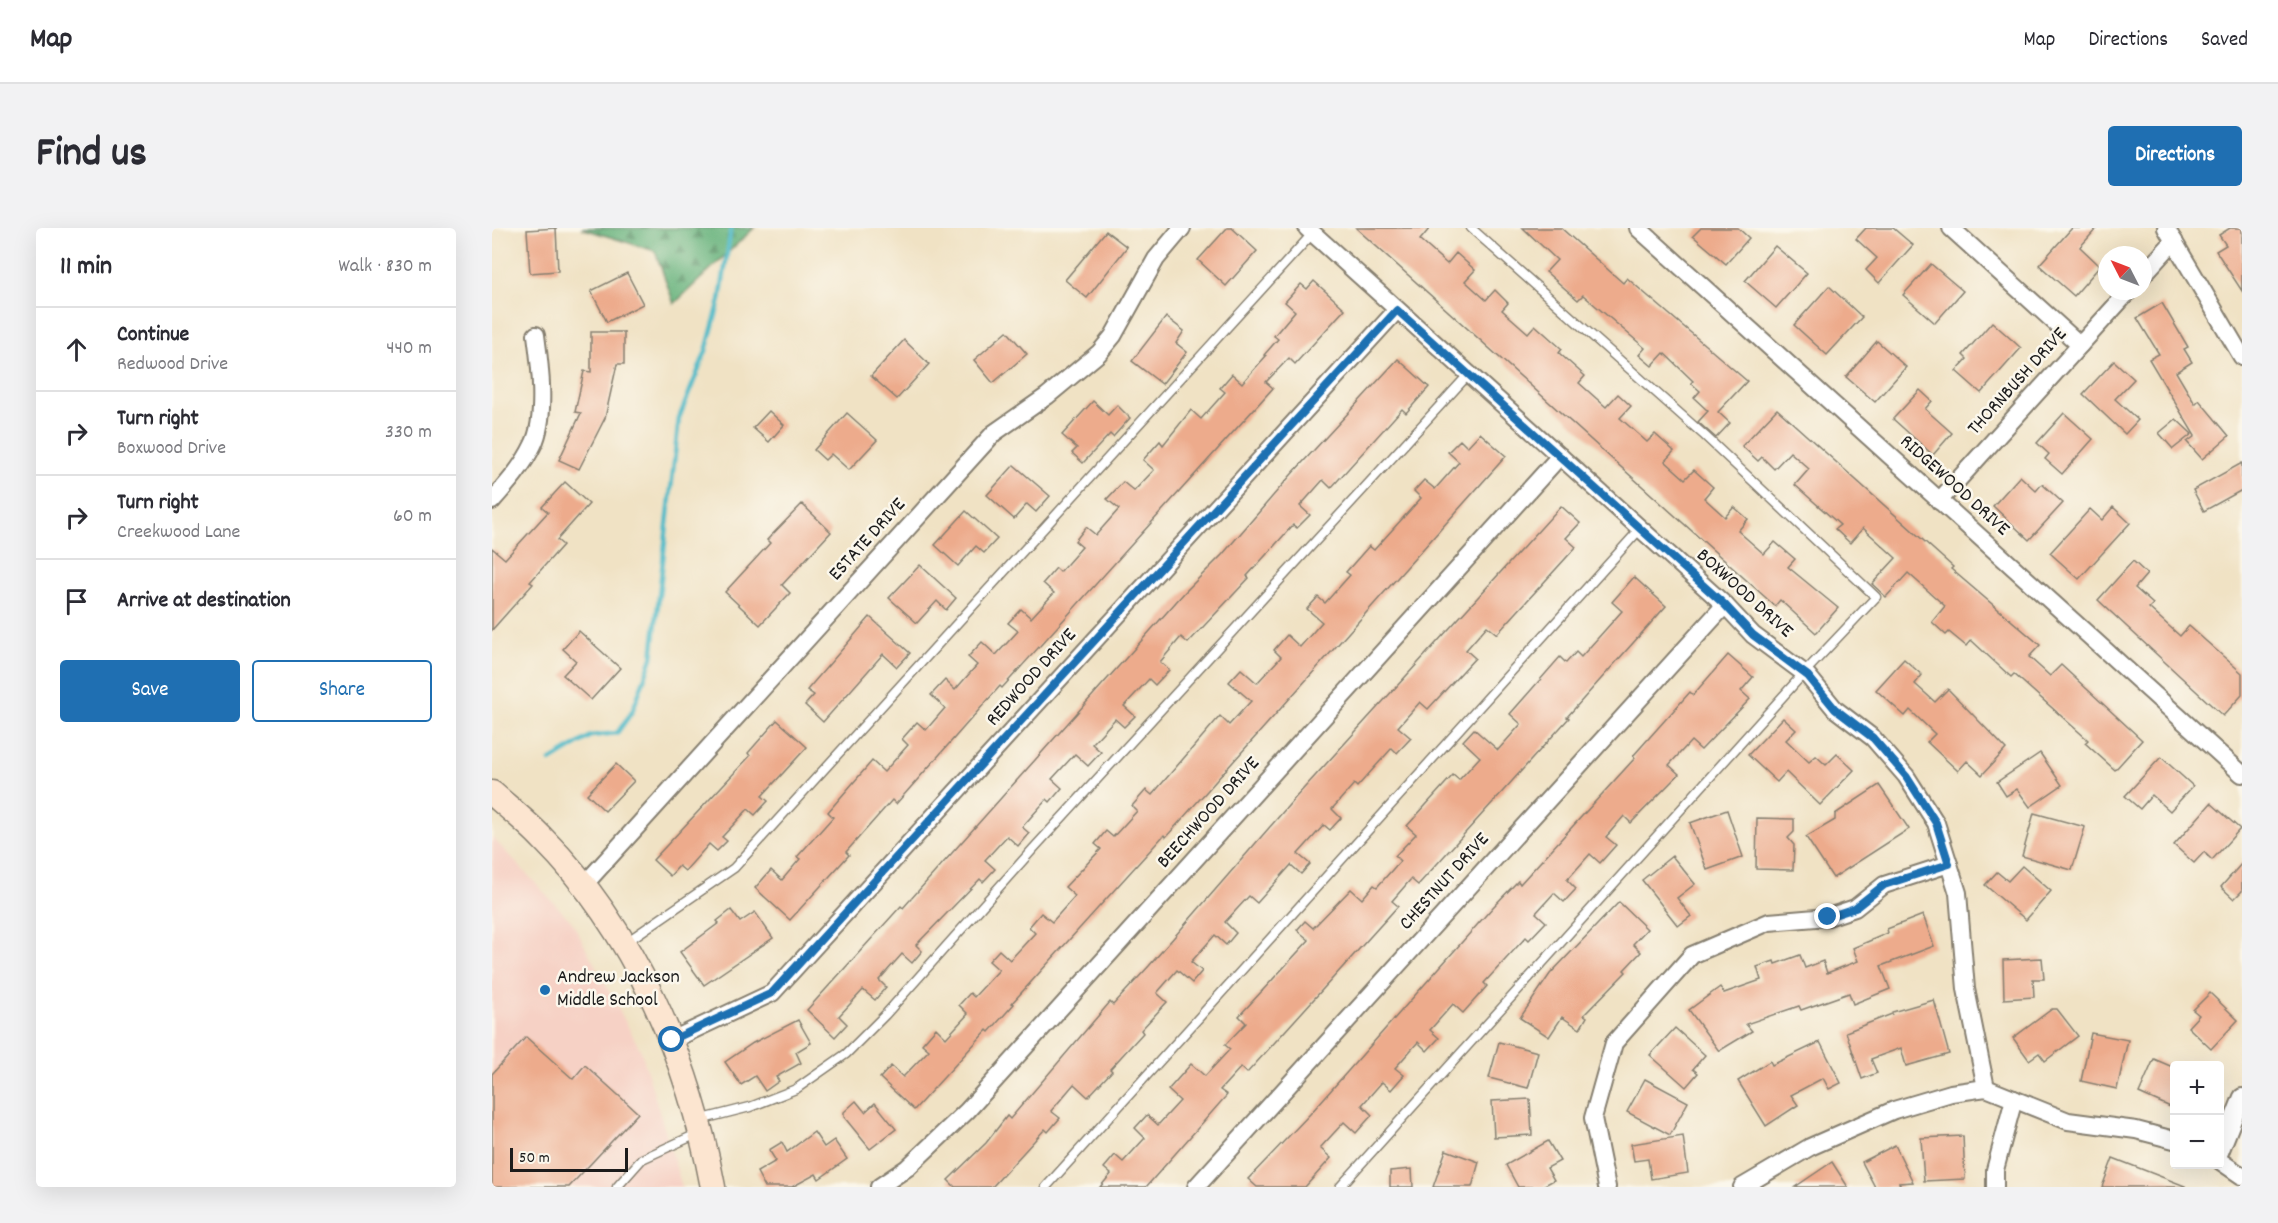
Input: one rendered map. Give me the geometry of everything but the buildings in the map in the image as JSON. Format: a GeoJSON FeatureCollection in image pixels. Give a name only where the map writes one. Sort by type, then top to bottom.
{"type":"FeatureCollection","features":[{"type":"Feature","properties":{"kind":"main road"},"geometry":{"type":"LineString","coordinates":[[492,793],[543,838],[584,885],[634,960],[672,1040],[700,1126],[712,1187]]}},
{"type":"Feature","properties":{"kind":"street","name":"ESTATE DRIVE"},"geometry":{"type":"LineString","coordinates":[[584,885],[994,433],[1047,396],[1099,352],[1113,336],[1156,259],[1182,228]]}},
{"type":"Feature","properties":{"kind":"street","name":"RIDGEWOOD DRIVE"},"geometry":{"type":"LineString","coordinates":[[1638,228],[2242,774]]}},
{"type":"Feature","properties":{"kind":"street"},"geometry":{"type":"LineString","coordinates":[[1951,228],[2080,345]]}},
{"type":"Feature","properties":{"kind":"street","name":"BOXWOOD DRIVE"},"geometry":{"type":"LineString","coordinates":[[1312,230],[1468,375],[1725,605],[1753,635],[1804,673],[1835,709],[1873,738],[1906,776],[1936,823],[1958,893],[1966,989],[1986,1088]]}},
{"type":"Feature","properties":{"kind":"street"},"geometry":{"type":"LineString","coordinates":[[2152,262],[2170,235],[2242,357]]}},
{"type":"Feature","properties":{"kind":"street","name":"THORNBUSH DRIVE"},"geometry":{"type":"LineString","coordinates":[[1939,501],[2121,300]]}},
{"type":"Feature","properties":{"kind":"street","name":"REDWOOD DRIVE"},"geometry":{"type":"LineString","coordinates":[[672,1040],[772,993],[1397,310]]}},
{"type":"Feature","properties":{"kind":"street"},"geometry":{"type":"LineString","coordinates":[[492,501],[518,472],[535,442],[543,388],[536,334]]}},
{"type":"Feature","properties":{"kind":"street","name":"BEECHWOOD DRIVE"},"geometry":{"type":"LineString","coordinates":[[879,1187],[907,1168],[967,1111],[1560,456]]}},
{"type":"Feature","properties":{"kind":"street","name":"CHESTNUT DRIVE"},"geometry":{"type":"LineString","coordinates":[[1196,1187],[1725,605]]}},
{"type":"Feature","properties":{"kind":"street"},"geometry":{"type":"LineString","coordinates":[[1607,1187],[1603,1177],[1593,1118],[1614,1043],[1692,955],[1769,922],[1828,917],[1855,908],[1884,885],[1949,864]]}},
{"type":"Feature","properties":{"kind":"street"},"geometry":{"type":"LineString","coordinates":[[1742,1187],[1810,1147],[1894,1110],[1951,1093],[1986,1088],[2068,1121],[2136,1130],[2170,1139]]}},
{"type":"Feature","properties":{"kind":"street"},"geometry":{"type":"LineString","coordinates":[[2224,1142],[2242,1097]]}},
{"type":"Feature","properties":{"kind":"street"},"geometry":{"type":"LineString","coordinates":[[1995,1187],[1995,1170],[2014,1099]]}},
{"type":"Feature","properties":{"kind":"street"},"geometry":{"type":"LineString","coordinates":[[2224,1164],[2242,1176]]}},
{"type":"Feature","properties":{"kind":"lane"},"geometry":{"type":"LineString","coordinates":[[1340,1187],[1804,673],[1876,597],[1705,436],[1471,228]]}},
{"type":"Feature","properties":{"kind":"lane"},"geometry":{"type":"LineString","coordinates":[[623,945],[734,868],[1312,230]]}},
{"type":"Feature","properties":{"kind":"lane"},"geometry":{"type":"LineString","coordinates":[[617,1187],[642,1159],[700,1126],[796,1089],[846,1054],[885,1015],[1033,849],[1468,375]]}},
{"type":"Feature","properties":{"kind":"lane"},"geometry":{"type":"LineString","coordinates":[[1046,1187],[1640,529]]}},
{"type":"Feature","properties":{"kind":"shaded area","name":"Andrew Jackson Middle School"},"geometry":{"type":"Polygon","coordinates":[[[492,837],[572,922],[641,1051],[682,1187],[492,1187],[492,837]]]}},
{"type":"Feature","properties":{"kind":"green space"},"geometry":{"type":"Polygon","coordinates":[[[581,228],[754,228],[674,304],[655,251],[581,228]]]}},
{"type":"Feature","properties":{"kind":"waterway"},"geometry":{"type":"LineString","coordinates":[[550,761],[591,736],[617,733],[632,712],[652,658],[679,418],[706,351],[720,300],[731,228]]}},
{"type":"Feature","properties":{"kind":"place","name":"Andrew Jackson Middle School"},"geometry":{"type":"Point","coordinates":[545,990]}},
{"type":"Feature","properties":{"kind":"route"},"geometry":{"type":"LineString","coordinates":[[672,1040],[772,993],[1397,310],[1725,605],[1753,635],[1808,676],[1835,709],[1873,738],[1906,776],[1936,823],[1949,864],[1884,885],[1855,908],[1828,917]]}}]}
